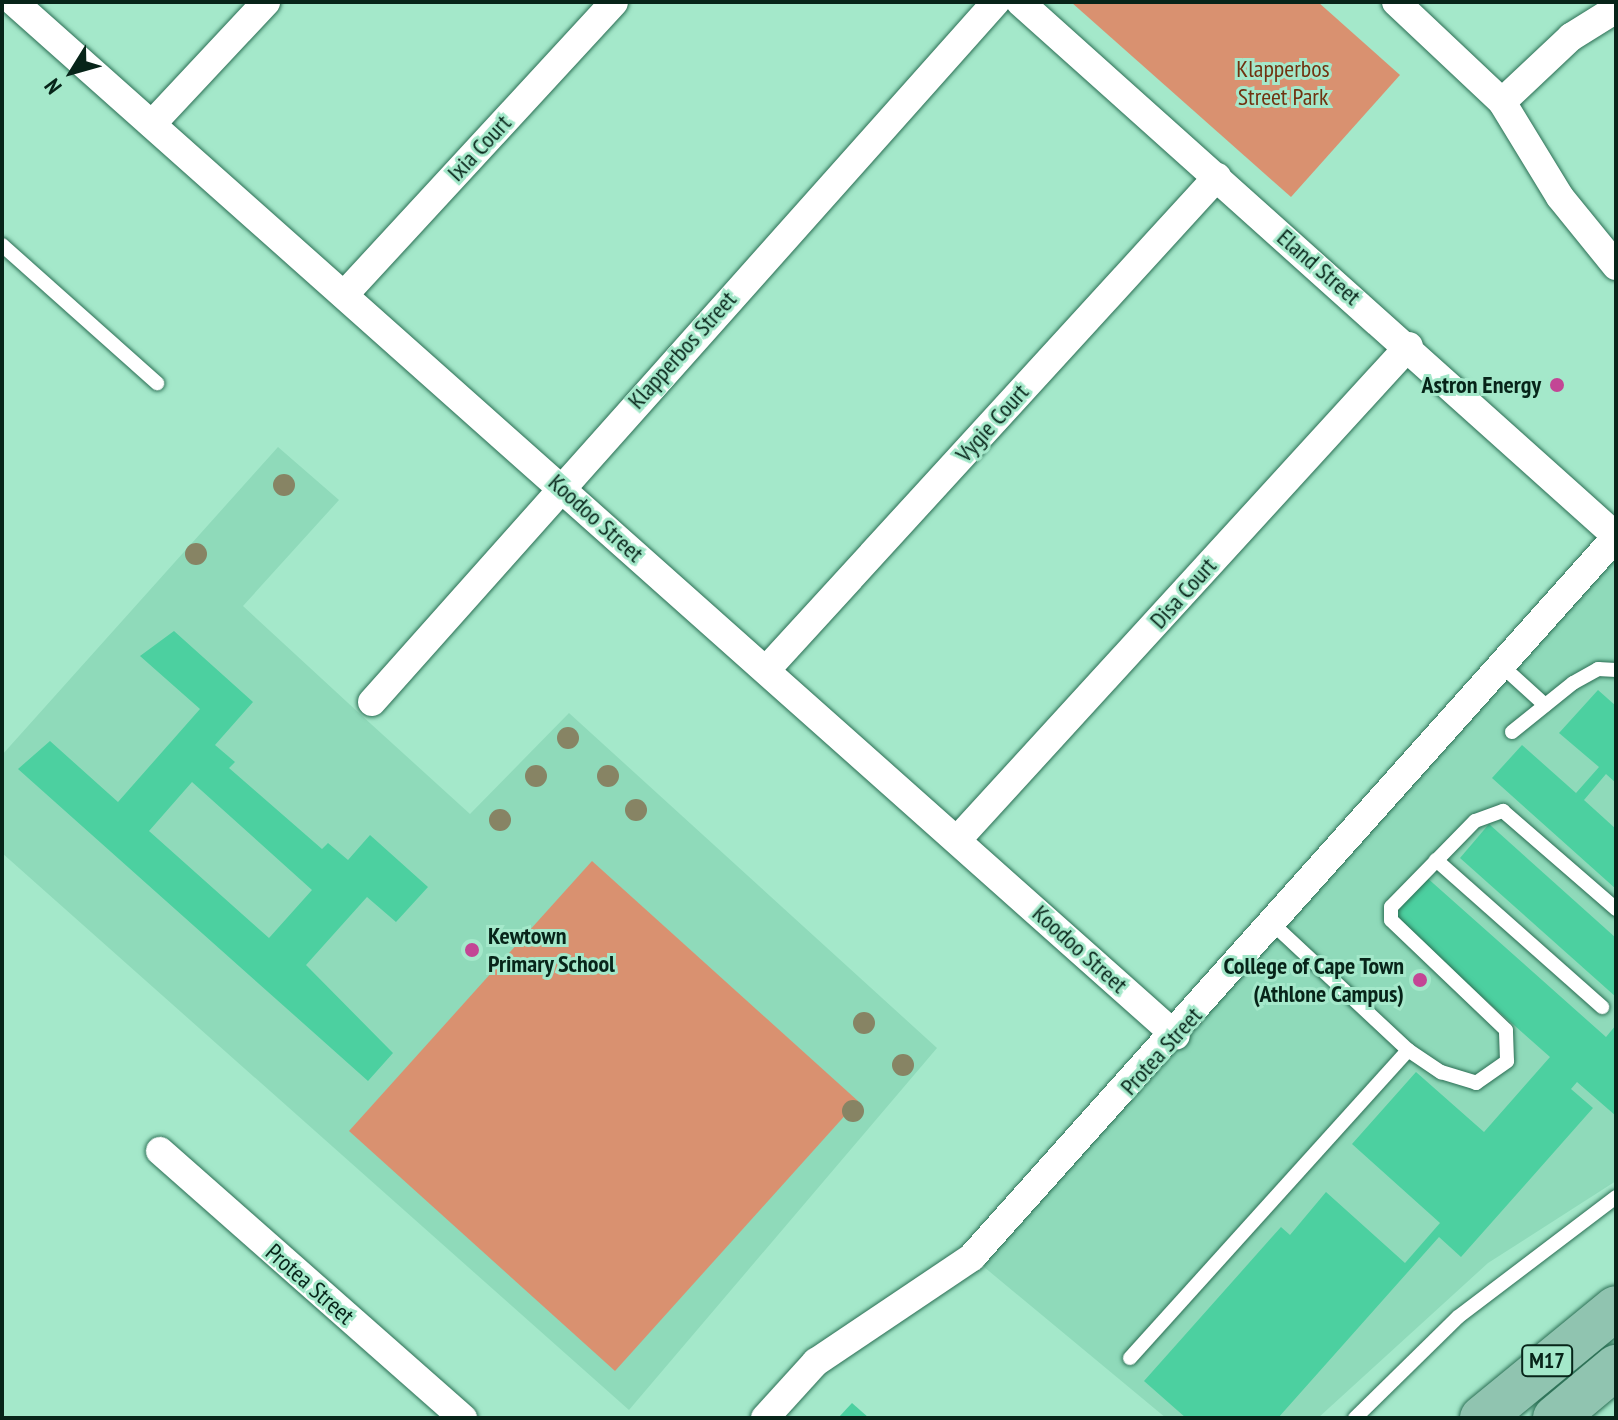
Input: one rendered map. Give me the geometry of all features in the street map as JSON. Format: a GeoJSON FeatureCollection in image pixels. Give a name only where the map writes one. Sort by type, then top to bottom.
{"type":"FeatureCollection","features":[{"type":"Feature","properties":{"kind":"main road","name":"M17"},"geometry":{"type":"LineString","coordinates":[[1482,1418],[1616,1308]]}},
{"type":"Feature","properties":{"kind":"main road","name":"M17"},"geometry":{"type":"LineString","coordinates":[[1555,1418],[1616,1367]]}},
{"type":"Feature","properties":{"kind":"street","name":"Koodoo Street"},"geometry":{"type":"LineString","coordinates":[[14,2],[1176,1036]]}},
{"type":"Feature","properties":{"kind":"street"},"geometry":{"type":"LineString","coordinates":[[152,124],[266,2]]}},
{"type":"Feature","properties":{"kind":"street","name":"Ixia Court"},"geometry":{"type":"LineString","coordinates":[[344,295],[614,2]]}},
{"type":"Feature","properties":{"kind":"street","name":"Klapperbos Street"},"geometry":{"type":"LineString","coordinates":[[372,702],[559,486],[996,2]]}},
{"type":"Feature","properties":{"kind":"street","name":"Eland Street"},"geometry":{"type":"LineString","coordinates":[[1020,2],[1409,346],[1616,536]]}},
{"type":"Feature","properties":{"kind":"street"},"geometry":{"type":"LineString","coordinates":[[1396,2],[1502,102],[1560,197],[1616,266]]}},
{"type":"Feature","properties":{"kind":"street"},"geometry":{"type":"LineString","coordinates":[[1502,102],[1571,37],[1616,9]]}},
{"type":"Feature","properties":{"kind":"street","name":"Vygie Court"},"geometry":{"type":"LineString","coordinates":[[767,669],[1217,177]]}},
{"type":"Feature","properties":{"kind":"street","name":"Disa Court"},"geometry":{"type":"LineString","coordinates":[[958,839],[1409,346]]}},
{"type":"Feature","properties":{"kind":"street","name":"Protea Street"},"geometry":{"type":"LineString","coordinates":[[765,1418],[816,1362],[972,1257],[1176,1036],[1616,536]]}},
{"type":"Feature","properties":{"kind":"street","name":"Protea Street"},"geometry":{"type":"LineString","coordinates":[[160,1151],[461,1417]]}},
{"type":"Feature","properties":{"kind":"lane"},"geometry":{"type":"LineString","coordinates":[[2,245],[157,383]]}},
{"type":"Feature","properties":{"kind":"lane"},"geometry":{"type":"LineString","coordinates":[[1502,666],[1545,705]]}},
{"type":"Feature","properties":{"kind":"lane"},"geometry":{"type":"LineString","coordinates":[[1512,732],[1598,669],[1616,670]]}},
{"type":"Feature","properties":{"kind":"lane"},"geometry":{"type":"LineString","coordinates":[[1274,925],[1408,1050],[1441,1072],[1476,1083],[1498,1072],[1511,1049],[1495,1016],[1389,917],[1436,860],[1475,821],[1503,811],[1616,909]]}},
{"type":"Feature","properties":{"kind":"lane"},"geometry":{"type":"LineString","coordinates":[[1436,860],[1602,1007]]}},
{"type":"Feature","properties":{"kind":"lane"},"geometry":{"type":"LineString","coordinates":[[1130,1358],[1408,1050]]}},
{"type":"Feature","properties":{"kind":"lane"},"geometry":{"type":"LineString","coordinates":[[1355,1418],[1458,1317],[1616,1197]]}},
{"type":"Feature","properties":{"kind":"shaded area","name":"Kewtown Primary School"},"geometry":{"type":"Polygon","coordinates":[[[278,447],[339,500],[243,606],[360,714],[470,814],[569,713],[937,1048],[629,1410],[2,853],[2,755],[278,447]]]}},
{"type":"Feature","properties":{"kind":"shaded area","name":"College of Cape Town (Athlone Campus)"},"geometry":{"type":"Polygon","coordinates":[[[1616,537],[1616,1181],[1488,1263],[1318,1418],[1166,1418],[972,1257],[1616,537]]]}},
{"type":"Feature","properties":{"kind":"green space","name":"Klapperbos Street Park"},"geometry":{"type":"Polygon","coordinates":[[[1071,2],[1318,2],[1400,75],[1291,197],[1071,2]]]}},
{"type":"Feature","properties":{"kind":"green space"},"geometry":{"type":"Polygon","coordinates":[[[592,861],[858,1101],[615,1371],[349,1131],[592,861]]]}},
{"type":"Feature","properties":{"kind":"building"},"geometry":{"type":"Polygon","coordinates":[[[174,631],[253,702],[215,745],[235,762],[229,768],[322,849],[328,843],[348,860],[370,835],[428,887],[396,922],[367,897],[306,965],[393,1053],[368,1081],[18,769],[50,741],[118,802],[200,709],[140,656],[174,631]],[[192,782],[149,831],[269,938],[312,890],[192,782]]]}},
{"type":"Feature","properties":{"kind":"building"},"geometry":{"type":"Polygon","coordinates":[[[1598,690],[1616,706],[1616,783],[1606,774],[1584,800],[1616,829],[1616,889],[1492,778],[1522,745],[1576,793],[1599,767],[1559,733],[1598,690]]]}},
{"type":"Feature","properties":{"kind":"building"},"geometry":{"type":"Polygon","coordinates":[[[1489,824],[1616,938],[1616,997],[1460,858],[1489,824]]]}},
{"type":"Feature","properties":{"kind":"building"},"geometry":{"type":"Polygon","coordinates":[[[1425,876],[1606,1037],[1616,1025],[1616,1116],[1577,1082],[1571,1089],[1593,1108],[1461,1257],[1439,1237],[1278,1418],[1186,1418],[1144,1381],[1281,1227],[1290,1235],[1326,1192],[1405,1263],[1440,1223],[1352,1144],[1416,1072],[1484,1132],[1550,1057],[1390,915],[1425,876]]]}},
{"type":"Feature","properties":{"kind":"building"},"geometry":{"type":"Polygon","coordinates":[[[852,1403],[869,1418],[838,1418],[852,1403]]]}},
{"type":"Feature","properties":{"kind":"place","name":"Astron Energy"},"geometry":{"type":"Point","coordinates":[1557,385]}},
{"type":"Feature","properties":{"kind":"place","name":"Kewtown Primary School"},"geometry":{"type":"Point","coordinates":[472,950]}},
{"type":"Feature","properties":{"kind":"place","name":"College of Cape Town (Athlone Campus)"},"geometry":{"type":"Point","coordinates":[1420,980]}}]}
